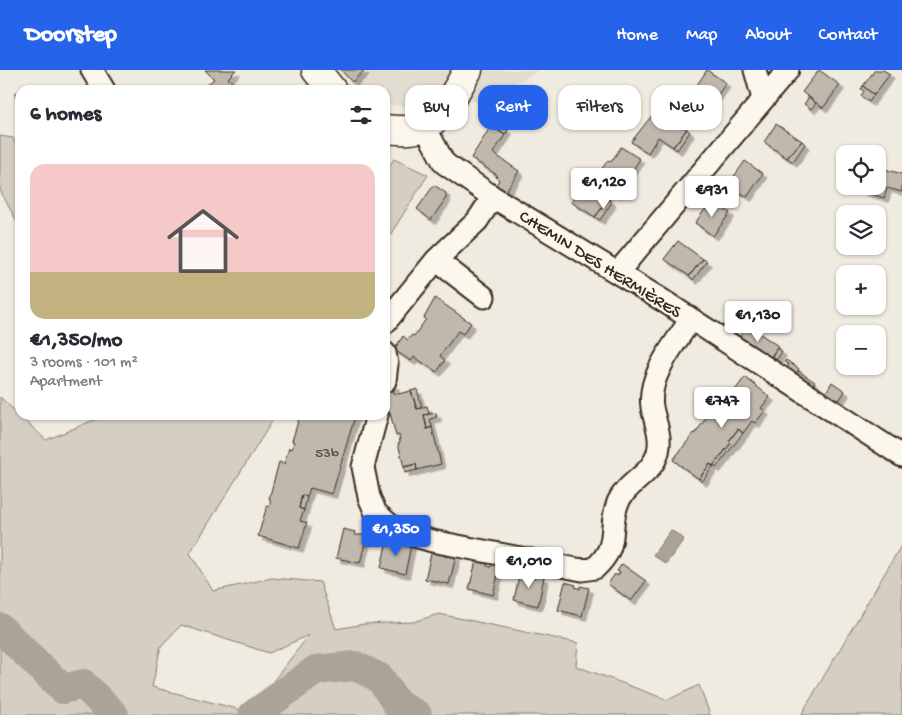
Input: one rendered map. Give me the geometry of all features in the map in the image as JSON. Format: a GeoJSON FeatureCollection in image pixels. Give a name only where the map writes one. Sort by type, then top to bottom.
{"type":"FeatureCollection","features":[{"type":"Feature","properties":{"kind":"main road"},"geometry":{"type":"LineString","coordinates":[[316,70],[328,85]]}},
{"type":"Feature","properties":{"kind":"main road"},"geometry":{"type":"LineString","coordinates":[[458,85],[468,70]]}},
{"type":"Feature","properties":{"kind":"main road"},"geometry":{"type":"LineString","coordinates":[[390,129],[405,130]]}},
{"type":"Feature","properties":{"kind":"street"},"geometry":{"type":"LineString","coordinates":[[92,70],[101,85]]}},
{"type":"Feature","properties":{"kind":"street"},"geometry":{"type":"LineString","coordinates":[[754,70],[763,99]]}},
{"type":"Feature","properties":{"kind":"street"},"geometry":{"type":"LineString","coordinates":[[618,272],[788,70]]}},
{"type":"Feature","properties":{"kind":"street","name":"CHEMIN DES HERMIÈRES"},"geometry":{"type":"LineString","coordinates":[[436,130],[444,163],[493,197],[618,272],[902,456]]}},
{"type":"Feature","properties":{"kind":"street"},"geometry":{"type":"LineString","coordinates":[[390,317],[436,260],[469,230],[493,197]]}},
{"type":"Feature","properties":{"kind":"street"},"geometry":{"type":"LineString","coordinates":[[436,260],[484,297]]}},
{"type":"Feature","properties":{"kind":"street"},"geometry":{"type":"LineString","coordinates":[[376,420],[363,467],[369,497],[376,513],[398,531],[432,541],[582,570],[595,568],[611,549],[614,515],[619,500],[654,463],[659,438],[651,391],[661,366],[691,319]]}},
{"type":"Feature","properties":{"kind":"shaded area"},"geometry":{"type":"Polygon","coordinates":[[[339,70],[540,70],[512,85],[478,85],[478,101],[468,102],[468,85],[405,85],[405,106],[390,105],[390,85],[352,85],[339,70]]]}},
{"type":"Feature","properties":{"kind":"shaded area"},"geometry":{"type":"Polygon","coordinates":[[[0,136],[13,138],[15,142],[15,218],[0,190],[0,136]]]}},
{"type":"Feature","properties":{"kind":"shaded area"},"geometry":{"type":"Polygon","coordinates":[[[394,159],[428,175],[390,235],[390,165],[394,159]]]}},
{"type":"Feature","properties":{"kind":"shaded area"},"geometry":{"type":"Polygon","coordinates":[[[0,397],[15,411],[15,420],[25,420],[46,440],[94,420],[273,420],[190,553],[213,591],[271,578],[320,582],[336,629],[364,624],[413,622],[439,614],[578,643],[576,666],[668,700],[699,685],[710,715],[0,715],[0,397]],[[181,625],[161,646],[152,687],[249,712],[309,635],[269,653],[181,625]]]}},
{"type":"Feature","properties":{"kind":"shaded area"},"geometry":{"type":"Polygon","coordinates":[[[671,530],[684,539],[666,564],[653,555],[671,530]]]}},
{"type":"Feature","properties":{"kind":"shaded area"},"geometry":{"type":"Polygon","coordinates":[[[902,544],[902,715],[801,715],[902,544]]]}},
{"type":"Feature","properties":{"kind":"building"},"geometry":{"type":"Polygon","coordinates":[[[205,70],[236,70],[228,78],[235,85],[206,85],[214,79],[205,70]]]}},
{"type":"Feature","properties":{"kind":"building"},"geometry":{"type":"Polygon","coordinates":[[[341,70],[365,70],[352,82],[341,70]]]}},
{"type":"Feature","properties":{"kind":"building"},"geometry":{"type":"Polygon","coordinates":[[[707,70],[726,83],[722,89],[722,85],[697,85],[707,70]]]}},
{"type":"Feature","properties":{"kind":"building"},"geometry":{"type":"Polygon","coordinates":[[[819,70],[840,85],[823,108],[802,92],[819,70]]]}},
{"type":"Feature","properties":{"kind":"building"},"geometry":{"type":"Polygon","coordinates":[[[875,70],[883,70],[890,74],[874,95],[863,86],[875,70]]]}},
{"type":"Feature","properties":{"kind":"building"},"geometry":{"type":"Polygon","coordinates":[[[863,86],[874,95],[869,102],[861,96],[864,91],[861,89],[863,86]]]}},
{"type":"Feature","properties":{"kind":"building"},"geometry":{"type":"Polygon","coordinates":[[[809,97],[816,103],[811,109],[804,104],[809,97]]]}},
{"type":"Feature","properties":{"kind":"building"},"geometry":{"type":"Polygon","coordinates":[[[651,117],[651,130],[686,130],[673,147],[658,137],[648,153],[631,142],[651,117]]]}},
{"type":"Feature","properties":{"kind":"building"},"geometry":{"type":"Polygon","coordinates":[[[776,124],[802,141],[787,158],[764,142],[776,124]]]}},
{"type":"Feature","properties":{"kind":"building"},"geometry":{"type":"Polygon","coordinates":[[[488,130],[497,130],[505,135],[493,153],[519,171],[506,191],[496,185],[499,180],[496,177],[497,175],[471,158],[488,130]]]}},
{"type":"Feature","properties":{"kind":"building"},"geometry":{"type":"Polygon","coordinates":[[[497,130],[508,130],[505,135],[497,130]]]}},
{"type":"Feature","properties":{"kind":"building"},"geometry":{"type":"Polygon","coordinates":[[[686,130],[690,132],[677,150],[673,147],[686,130]]]}},
{"type":"Feature","properties":{"kind":"building"},"geometry":{"type":"Polygon","coordinates":[[[802,141],[805,144],[793,162],[787,158],[802,141]]]}},
{"type":"Feature","properties":{"kind":"building"},"geometry":{"type":"Polygon","coordinates":[[[621,147],[640,159],[617,193],[595,179],[608,160],[611,162],[621,147]]]}},
{"type":"Feature","properties":{"kind":"building"},"geometry":{"type":"Polygon","coordinates":[[[745,161],[763,174],[747,197],[728,185],[745,161]]]}},
{"type":"Feature","properties":{"kind":"building"},"geometry":{"type":"Polygon","coordinates":[[[886,169],[902,174],[902,192],[887,188],[886,191],[886,169]]]}},
{"type":"Feature","properties":{"kind":"building"},"geometry":{"type":"Polygon","coordinates":[[[583,183],[609,199],[595,217],[571,202],[583,183]]]}},
{"type":"Feature","properties":{"kind":"building"},"geometry":{"type":"Polygon","coordinates":[[[434,185],[446,193],[446,198],[431,220],[417,209],[434,185]]]}},
{"type":"Feature","properties":{"kind":"building"},"geometry":{"type":"Polygon","coordinates":[[[609,199],[612,202],[600,220],[595,217],[609,199]]]}},
{"type":"Feature","properties":{"kind":"building"},"geometry":{"type":"Polygon","coordinates":[[[712,200],[730,213],[713,236],[695,223],[712,200]]]}},
{"type":"Feature","properties":{"kind":"building"},"geometry":{"type":"Polygon","coordinates":[[[678,241],[703,259],[689,276],[664,259],[678,241]]]}},
{"type":"Feature","properties":{"kind":"building"},"geometry":{"type":"Polygon","coordinates":[[[703,259],[707,261],[693,280],[689,276],[703,259]]]}},
{"type":"Feature","properties":{"kind":"building"},"geometry":{"type":"Polygon","coordinates":[[[435,298],[471,323],[463,334],[458,331],[440,356],[445,360],[437,372],[414,357],[411,361],[394,350],[403,336],[408,340],[412,335],[414,336],[426,319],[424,318],[435,298]]]}},
{"type":"Feature","properties":{"kind":"building"},"geometry":{"type":"Polygon","coordinates":[[[747,325],[778,346],[769,360],[738,340],[747,325]]]}},
{"type":"Feature","properties":{"kind":"building"},"geometry":{"type":"Polygon","coordinates":[[[777,348],[782,352],[774,363],[772,362],[775,358],[772,356],[777,348]]]}},
{"type":"Feature","properties":{"kind":"building"},"geometry":{"type":"Polygon","coordinates":[[[786,360],[799,369],[794,377],[785,370],[789,365],[784,362],[786,360]]]}},
{"type":"Feature","properties":{"kind":"building"},"geometry":{"type":"Polygon","coordinates":[[[798,371],[815,382],[812,388],[794,377],[798,371]]]}},
{"type":"Feature","properties":{"kind":"building"},"geometry":{"type":"Polygon","coordinates":[[[745,377],[770,397],[761,408],[765,411],[755,423],[752,421],[743,433],[738,429],[729,441],[731,443],[713,466],[710,464],[699,479],[673,460],[695,434],[712,409],[719,415],[733,397],[735,399],[739,393],[735,390],[745,377]]]}},
{"type":"Feature","properties":{"kind":"building"},"geometry":{"type":"Polygon","coordinates":[[[832,382],[845,391],[837,404],[824,396],[832,382]]]}},
{"type":"Feature","properties":{"kind":"building"},"geometry":{"type":"Polygon","coordinates":[[[390,383],[395,385],[393,393],[398,394],[411,391],[417,409],[427,406],[429,414],[424,415],[427,429],[432,427],[441,464],[417,470],[416,464],[404,467],[398,443],[400,442],[399,435],[396,436],[390,413],[390,383]]]}},
{"type":"Feature","properties":{"kind":"building"},"geometry":{"type":"Polygon","coordinates":[[[417,389],[422,408],[417,409],[411,391],[417,389]]]}},
{"type":"Feature","properties":{"kind":"building"},"geometry":{"type":"Polygon","coordinates":[[[436,413],[437,417],[430,419],[432,427],[427,429],[424,415],[436,413]]]}},
{"type":"Feature","properties":{"kind":"building"},"geometry":{"type":"Polygon","coordinates":[[[298,420],[354,420],[332,494],[310,488],[307,497],[302,495],[299,508],[304,510],[300,521],[307,523],[299,548],[258,536],[267,506],[269,507],[271,500],[269,499],[279,462],[284,464],[289,448],[292,449],[294,442],[292,441],[298,420]]]}},
{"type":"Feature","properties":{"kind":"building"},"geometry":{"type":"Polygon","coordinates":[[[738,429],[743,433],[716,468],[713,466],[731,443],[729,441],[738,429]]]}},
{"type":"Feature","properties":{"kind":"building"},"geometry":{"type":"Polygon","coordinates":[[[416,464],[417,470],[405,473],[404,467],[416,464]]]}},
{"type":"Feature","properties":{"kind":"building"},"geometry":{"type":"Polygon","coordinates":[[[710,464],[713,466],[702,482],[699,479],[710,464]]]}},
{"type":"Feature","properties":{"kind":"building"},"geometry":{"type":"Polygon","coordinates":[[[302,495],[307,497],[304,510],[299,508],[302,495]]]}},
{"type":"Feature","properties":{"kind":"building"},"geometry":{"type":"Polygon","coordinates":[[[343,529],[355,532],[354,535],[367,535],[360,563],[336,558],[343,529]]]}},
{"type":"Feature","properties":{"kind":"building"},"geometry":{"type":"Polygon","coordinates":[[[387,540],[399,542],[398,545],[402,546],[403,543],[411,545],[405,574],[381,568],[387,540]]]}},
{"type":"Feature","properties":{"kind":"building"},"geometry":{"type":"Polygon","coordinates":[[[432,550],[443,553],[447,557],[447,554],[456,556],[449,584],[425,579],[432,550]]]}},
{"type":"Feature","properties":{"kind":"building"},"geometry":{"type":"Polygon","coordinates":[[[476,561],[491,567],[492,564],[500,566],[493,595],[469,589],[476,561]]]}},
{"type":"Feature","properties":{"kind":"building"},"geometry":{"type":"Polygon","coordinates":[[[622,564],[646,581],[631,601],[608,584],[615,574],[617,576],[620,572],[617,571],[622,564]]]}},
{"type":"Feature","properties":{"kind":"building"},"geometry":{"type":"Polygon","coordinates":[[[520,571],[532,574],[531,577],[535,578],[536,575],[544,577],[538,606],[514,600],[520,571]]]}},
{"type":"Feature","properties":{"kind":"building"},"geometry":{"type":"Polygon","coordinates":[[[565,582],[576,585],[575,587],[580,589],[580,586],[589,588],[582,616],[558,610],[565,582]]]}},
{"type":"Feature","properties":{"kind":"waterway"},"geometry":{"type":"LineString","coordinates":[[0,628],[63,689],[83,684],[114,715]]}},
{"type":"Feature","properties":{"kind":"waterway"},"geometry":{"type":"LineString","coordinates":[[253,715],[316,670],[355,666],[380,678],[397,704],[417,715]]}}]}
